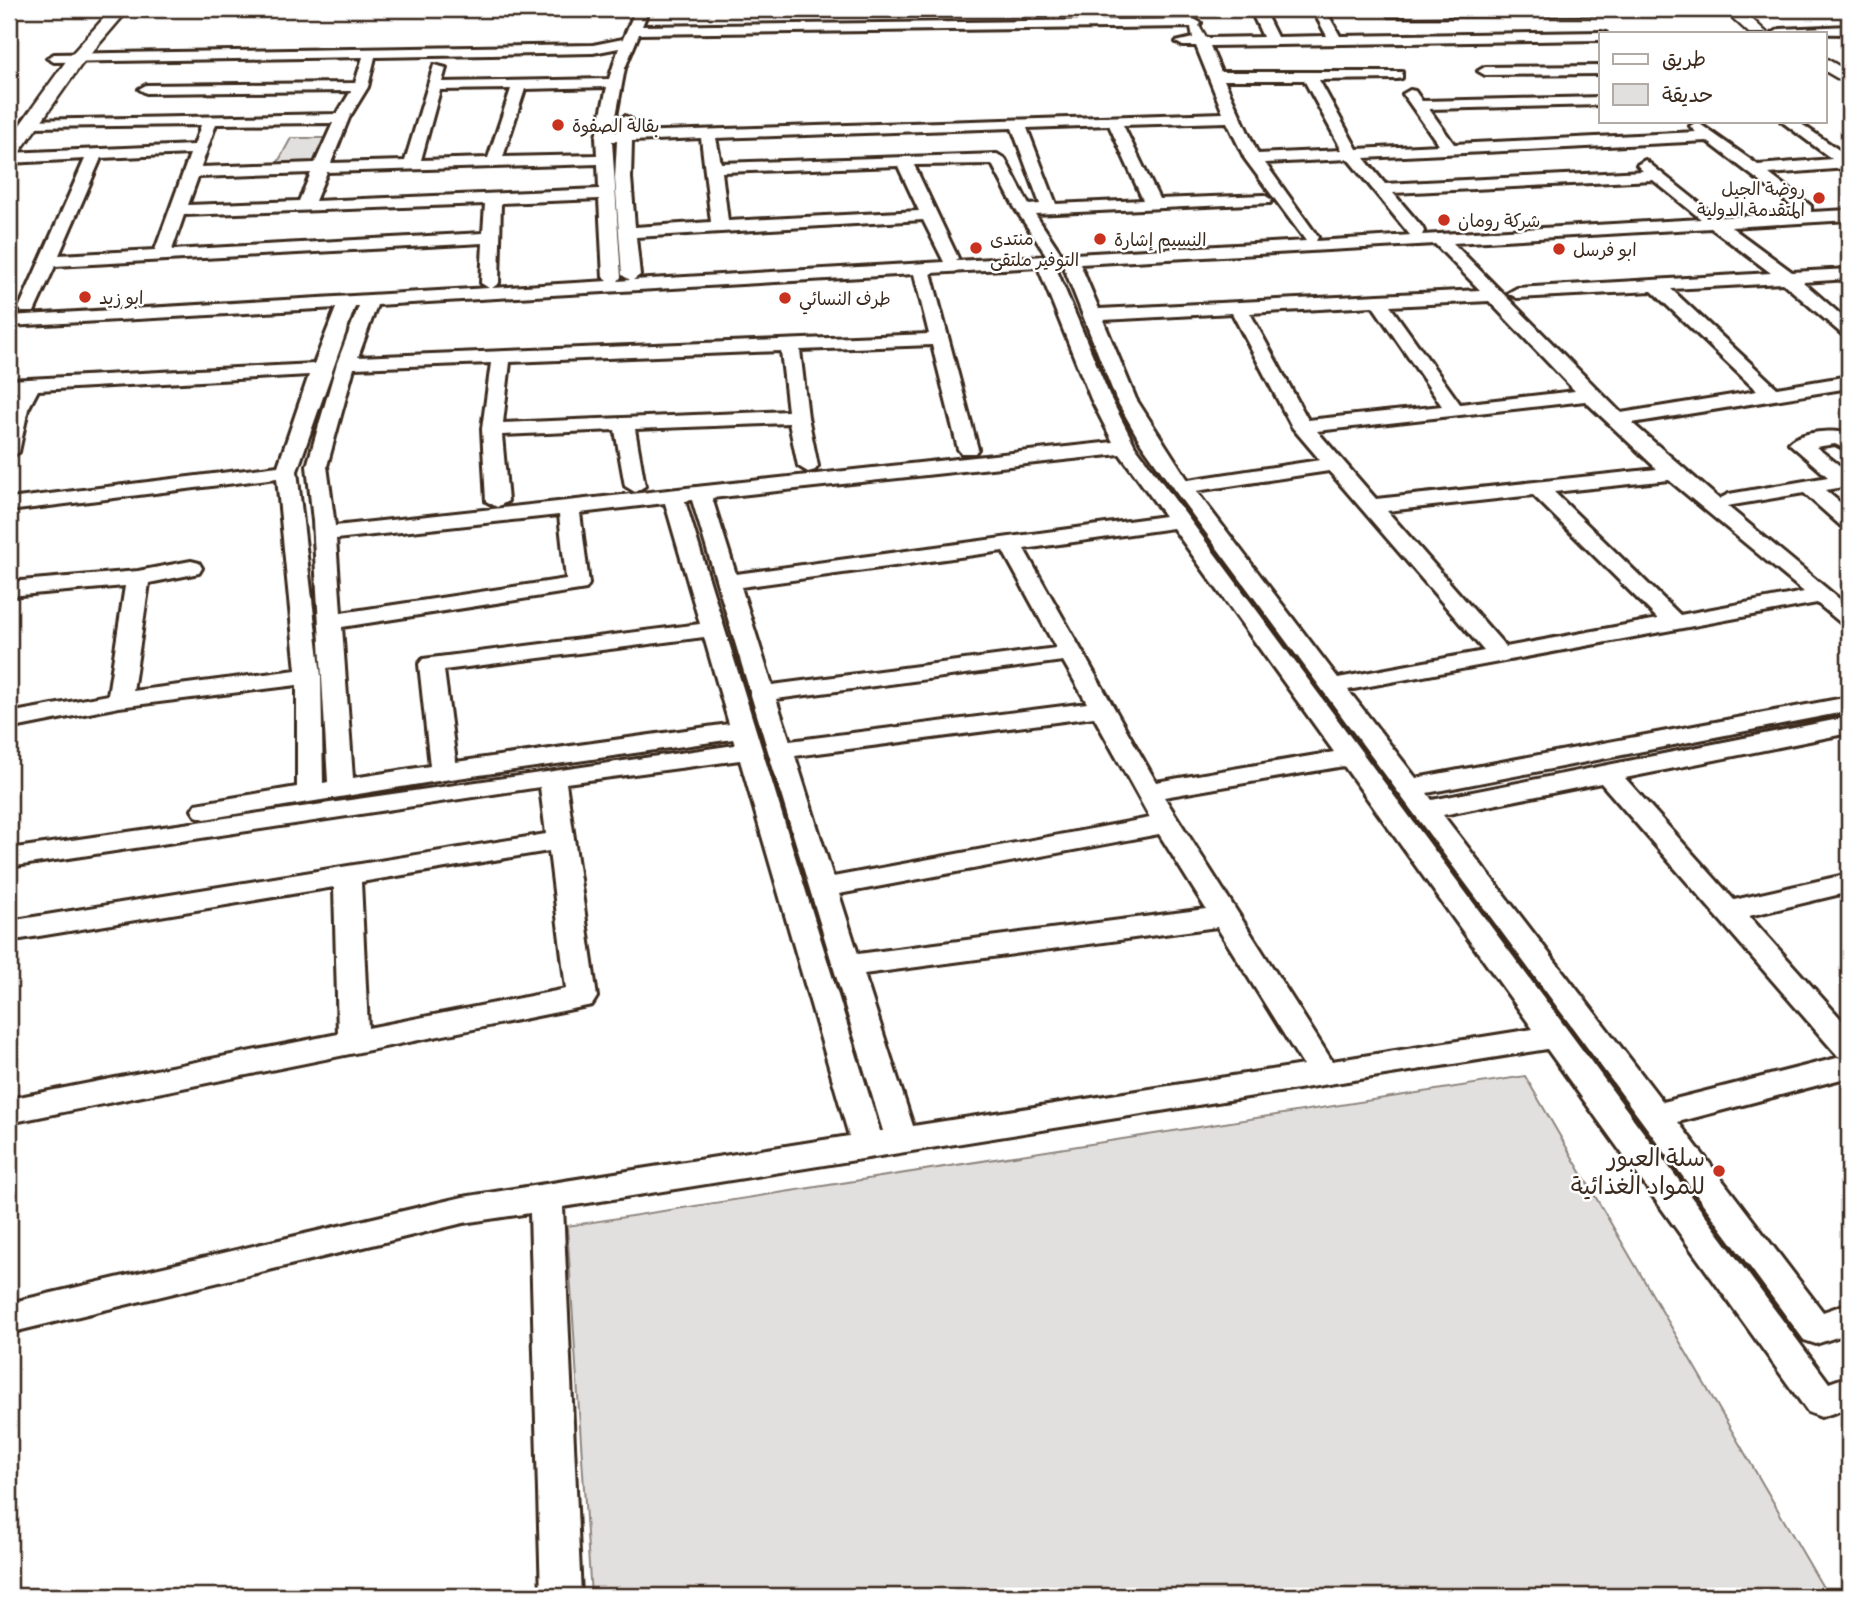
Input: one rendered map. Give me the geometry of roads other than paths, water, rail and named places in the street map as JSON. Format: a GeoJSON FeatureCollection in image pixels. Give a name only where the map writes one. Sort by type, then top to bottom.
{"type":"FeatureCollection","features":[{"type":"Feature","properties":{"kind":"main road"},"geometry":{"type":"LineString","coordinates":[[49,64],[100,9]]}},
{"type":"Feature","properties":{"kind":"main road"},"geometry":{"type":"LineString","coordinates":[[9,156],[29,123],[77,58],[121,9]]}},
{"type":"Feature","properties":{"kind":"main road"},"geometry":{"type":"LineString","coordinates":[[1731,9],[1758,32]]}},
{"type":"Feature","properties":{"kind":"main road"},"geometry":{"type":"LineString","coordinates":[[1753,9],[1779,32]]}},
{"type":"Feature","properties":{"kind":"main road"},"geometry":{"type":"LineString","coordinates":[[1826,64],[1849,80]]}},
{"type":"Feature","properties":{"kind":"main road"},"geometry":{"type":"LineString","coordinates":[[1826,81],[1849,95]]}},
{"type":"Feature","properties":{"kind":"street"},"geometry":{"type":"LineString","coordinates":[[631,275],[624,132],[636,35],[642,9]]}},
{"type":"Feature","properties":{"kind":"street"},"geometry":{"type":"LineString","coordinates":[[612,277],[603,159],[604,133],[614,83],[636,35],[657,9]]}},
{"type":"Feature","properties":{"kind":"street"},"geometry":{"type":"LineString","coordinates":[[1257,9],[1272,41]]}},
{"type":"Feature","properties":{"kind":"street"},"geometry":{"type":"LineString","coordinates":[[1319,9],[1336,40]]}},
{"type":"Feature","properties":{"kind":"street"},"geometry":{"type":"LineString","coordinates":[[1393,11],[1731,9]]}},
{"type":"Feature","properties":{"kind":"street"},"geometry":{"type":"LineString","coordinates":[[1393,11],[1411,39]]}},
{"type":"Feature","properties":{"kind":"street"},"geometry":{"type":"LineString","coordinates":[[77,58],[167,60],[443,57],[636,35],[817,19],[894,15],[1192,16],[1193,45],[1220,113],[1267,204],[1153,204],[1024,210]]}},
{"type":"Feature","properties":{"kind":"street"},"geometry":{"type":"LineString","coordinates":[[49,64],[77,58],[593,49],[636,35],[1175,16]]}},
{"type":"Feature","properties":{"kind":"street"},"geometry":{"type":"LineString","coordinates":[[1175,16],[1214,76],[1220,113],[1310,237]]}},
{"type":"Feature","properties":{"kind":"street"},"geometry":{"type":"LineString","coordinates":[[1803,32],[1849,30]]}},
{"type":"Feature","properties":{"kind":"street"},"geometry":{"type":"LineString","coordinates":[[1826,37],[1849,36]]}},
{"type":"Feature","properties":{"kind":"street"},"geometry":{"type":"LineString","coordinates":[[1193,45],[1272,41],[1599,37]]}},
{"type":"Feature","properties":{"kind":"street"},"geometry":{"type":"LineString","coordinates":[[1418,105],[1486,72],[1599,43]]}},
{"type":"Feature","properties":{"kind":"street"},"geometry":{"type":"LineString","coordinates":[[1193,45],[1376,45],[1599,100]]}},
{"type":"Feature","properties":{"kind":"street"},"geometry":{"type":"LineString","coordinates":[[1376,45],[1450,149]]}},
{"type":"Feature","properties":{"kind":"street"},"geometry":{"type":"LineString","coordinates":[[412,165],[443,57]]}},
{"type":"Feature","properties":{"kind":"street"},"geometry":{"type":"LineString","coordinates":[[305,206],[342,118],[360,87],[369,58]]}},
{"type":"Feature","properties":{"kind":"street"},"geometry":{"type":"LineString","coordinates":[[135,105],[167,60]]}},
{"type":"Feature","properties":{"kind":"street"},"geometry":{"type":"LineString","coordinates":[[1486,72],[1599,70]]}},
{"type":"Feature","properties":{"kind":"street"},"geometry":{"type":"LineString","coordinates":[[1309,75],[1352,154],[1416,231]]}},
{"type":"Feature","properties":{"kind":"street"},"geometry":{"type":"LineString","coordinates":[[1214,76],[1396,75]]}},
{"type":"Feature","properties":{"kind":"street"},"geometry":{"type":"LineString","coordinates":[[433,86],[614,83]]}},
{"type":"Feature","properties":{"kind":"street"},"geometry":{"type":"LineString","coordinates":[[494,162],[519,85]]}},
{"type":"Feature","properties":{"kind":"street"},"geometry":{"type":"LineString","coordinates":[[29,123],[135,105],[360,87]]}},
{"type":"Feature","properties":{"kind":"street"},"geometry":{"type":"LineString","coordinates":[[135,105],[210,120],[342,118]]}},
{"type":"Feature","properties":{"kind":"street"},"geometry":{"type":"LineString","coordinates":[[604,133],[1201,111],[1220,113]]}},
{"type":"Feature","properties":{"kind":"street"},"geometry":{"type":"LineString","coordinates":[[624,132],[708,134],[1114,121],[1220,113]]}},
{"type":"Feature","properties":{"kind":"street"},"geometry":{"type":"LineString","coordinates":[[162,256],[210,120]]}},
{"type":"Feature","properties":{"kind":"street"},"geometry":{"type":"LineString","coordinates":[[1114,121],[1153,204]]}},
{"type":"Feature","properties":{"kind":"street"},"geometry":{"type":"LineString","coordinates":[[1692,122],[1805,208]]}},
{"type":"Feature","properties":{"kind":"street"},"geometry":{"type":"LineString","coordinates":[[1754,170],[1847,163],[1789,122]]}},
{"type":"Feature","properties":{"kind":"street"},"geometry":{"type":"LineString","coordinates":[[1018,124],[1050,209]]}},
{"type":"Feature","properties":{"kind":"street"},"geometry":{"type":"LineString","coordinates":[[708,134],[720,227]]}},
{"type":"Feature","properties":{"kind":"street"},"geometry":{"type":"LineString","coordinates":[[1253,159],[1710,136]]}},
{"type":"Feature","properties":{"kind":"street"},"geometry":{"type":"LineString","coordinates":[[1618,141],[1709,219],[1787,277],[1849,331]]}},
{"type":"Feature","properties":{"kind":"street"},"geometry":{"type":"LineString","coordinates":[[9,156],[200,149]]}},
{"type":"Feature","properties":{"kind":"street"},"geometry":{"type":"LineString","coordinates":[[28,309],[95,154]]}},
{"type":"Feature","properties":{"kind":"street"},"geometry":{"type":"LineString","coordinates":[[714,168],[1031,158]]}},
{"type":"Feature","properties":{"kind":"street"},"geometry":{"type":"LineString","coordinates":[[192,172],[603,159]]}},
{"type":"Feature","properties":{"kind":"street"},"geometry":{"type":"LineString","coordinates":[[997,159],[1024,210],[1092,316],[1126,399],[1151,443],[1816,1329]]}},
{"type":"Feature","properties":{"kind":"street"},"geometry":{"type":"LineString","coordinates":[[904,161],[949,258]]}},
{"type":"Feature","properties":{"kind":"street"},"geometry":{"type":"LineString","coordinates":[[1381,189],[1657,175]]}},
{"type":"Feature","properties":{"kind":"street"},"geometry":{"type":"LineString","coordinates":[[178,210],[605,194]]}},
{"type":"Feature","properties":{"kind":"street"},"geometry":{"type":"LineString","coordinates":[[490,284],[492,198]]}},
{"type":"Feature","properties":{"kind":"street"},"geometry":{"type":"LineString","coordinates":[[9,310],[949,258],[1055,258],[1451,239],[1849,206]]}},
{"type":"Feature","properties":{"kind":"street"},"geometry":{"type":"LineString","coordinates":[[628,232],[929,215]]}},
{"type":"Feature","properties":{"kind":"street"},"geometry":{"type":"LineString","coordinates":[[9,321],[921,269],[1286,234],[1310,237],[1849,215]]}},
{"type":"Feature","properties":{"kind":"street"},"geometry":{"type":"LineString","coordinates":[[51,261],[491,238]]}},
{"type":"Feature","properties":{"kind":"street"},"geometry":{"type":"LineString","coordinates":[[1451,239],[1634,424],[1674,472],[1849,618]]}},
{"type":"Feature","properties":{"kind":"street"},"geometry":{"type":"LineString","coordinates":[[1055,258],[1101,399],[1121,440],[1821,1401],[1849,1392]]}},
{"type":"Feature","properties":{"kind":"street"},"geometry":{"type":"LineString","coordinates":[[921,269],[968,449]]}},
{"type":"Feature","properties":{"kind":"street"},"geometry":{"type":"LineString","coordinates":[[1092,316],[1849,274]]}},
{"type":"Feature","properties":{"kind":"street"},"geometry":{"type":"LineString","coordinates":[[1654,283],[1772,394]]}},
{"type":"Feature","properties":{"kind":"street"},"geometry":{"type":"LineString","coordinates":[[1506,294],[1590,395],[1634,424],[1849,597]]}},
{"type":"Feature","properties":{"kind":"street"},"geometry":{"type":"LineString","coordinates":[[341,788],[324,527],[317,466],[346,363],[359,301]]}},
{"type":"Feature","properties":{"kind":"street"},"geometry":{"type":"LineString","coordinates":[[310,792],[309,676],[287,471],[321,369],[359,301]]}},
{"type":"Feature","properties":{"kind":"street"},"geometry":{"type":"LineString","coordinates":[[1378,301],[1455,410]]}},
{"type":"Feature","properties":{"kind":"street"},"geometry":{"type":"LineString","coordinates":[[1238,308],[1302,427],[1501,655]]}},
{"type":"Feature","properties":{"kind":"street"},"geometry":{"type":"LineString","coordinates":[[346,363],[939,339]]}},
{"type":"Feature","properties":{"kind":"street"},"geometry":{"type":"LineString","coordinates":[[790,346],[798,417],[808,466]]}},
{"type":"Feature","properties":{"kind":"street"},"geometry":{"type":"LineString","coordinates":[[497,501],[492,429],[501,356]]}},
{"type":"Feature","properties":{"kind":"street"},"geometry":{"type":"LineString","coordinates":[[9,386],[321,369]]}},
{"type":"Feature","properties":{"kind":"street"},"geometry":{"type":"LineString","coordinates":[[9,452],[19,409],[32,384]]}},
{"type":"Feature","properties":{"kind":"street"},"geometry":{"type":"LineString","coordinates":[[1634,424],[1772,394],[1847,388]]}},
{"type":"Feature","properties":{"kind":"street"},"geometry":{"type":"LineString","coordinates":[[1634,424],[1847,388]]}},
{"type":"Feature","properties":{"kind":"street"},"geometry":{"type":"LineString","coordinates":[[1302,427],[1590,395]]}},
{"type":"Feature","properties":{"kind":"street"},"geometry":{"type":"LineString","coordinates":[[492,429],[798,417]]}},
{"type":"Feature","properties":{"kind":"street"},"geometry":{"type":"LineString","coordinates":[[624,424],[635,486]]}},
{"type":"Feature","properties":{"kind":"street"},"geometry":{"type":"LineString","coordinates":[[1847,480],[1798,443],[1839,437],[1849,445]]}},
{"type":"Feature","properties":{"kind":"street"},"geometry":{"type":"LineString","coordinates":[[324,527],[497,501],[808,466],[968,449],[1121,440]]}},
{"type":"Feature","properties":{"kind":"street"},"geometry":{"type":"LineString","coordinates":[[324,527],[673,496],[1121,440]]}},
{"type":"Feature","properties":{"kind":"street"},"geometry":{"type":"LineString","coordinates":[[1182,487],[1335,464]]}},
{"type":"Feature","properties":{"kind":"street"},"geometry":{"type":"LineString","coordinates":[[9,505],[287,471]]}},
{"type":"Feature","properties":{"kind":"street"},"geometry":{"type":"LineString","coordinates":[[1371,506],[1674,472]]}},
{"type":"Feature","properties":{"kind":"street"},"geometry":{"type":"LineString","coordinates":[[1730,500],[1847,480]]}},
{"type":"Feature","properties":{"kind":"street"},"geometry":{"type":"LineString","coordinates":[[1537,486],[1675,623]]}},
{"type":"Feature","properties":{"kind":"street"},"geometry":{"type":"LineString","coordinates":[[1808,486],[1849,521]]}},
{"type":"Feature","properties":{"kind":"street"},"geometry":{"type":"LineString","coordinates":[[700,493],[901,1139]]}},
{"type":"Feature","properties":{"kind":"street"},"geometry":{"type":"LineString","coordinates":[[673,496],[868,1146]]}},
{"type":"Feature","properties":{"kind":"street"},"geometry":{"type":"LineString","coordinates":[[329,622],[578,584],[569,506]]}},
{"type":"Feature","properties":{"kind":"street"},"geometry":{"type":"LineString","coordinates":[[728,582],[1178,521]]}},
{"type":"Feature","properties":{"kind":"street"},"geometry":{"type":"LineString","coordinates":[[1010,544],[1166,824],[1324,1073]]}},
{"type":"Feature","properties":{"kind":"street"},"geometry":{"type":"LineString","coordinates":[[9,589],[138,578],[191,568]]}},
{"type":"Feature","properties":{"kind":"street"},"geometry":{"type":"LineString","coordinates":[[119,700],[138,578]]}},
{"type":"Feature","properties":{"kind":"street"},"geometry":{"type":"LineString","coordinates":[[1332,686],[1824,595]]}},
{"type":"Feature","properties":{"kind":"street"},"geometry":{"type":"LineString","coordinates":[[444,772],[431,664],[713,629]]}},
{"type":"Feature","properties":{"kind":"street"},"geometry":{"type":"LineString","coordinates":[[763,693],[1071,653]]}},
{"type":"Feature","properties":{"kind":"street"},"geometry":{"type":"LineString","coordinates":[[9,721],[119,700],[309,676]]}},
{"type":"Feature","properties":{"kind":"street"},"geometry":{"type":"LineString","coordinates":[[1409,788],[1849,704]]}},
{"type":"Feature","properties":{"kind":"street"},"geometry":{"type":"LineString","coordinates":[[780,750],[1102,709]]}},
{"type":"Feature","properties":{"kind":"street"},"geometry":{"type":"LineString","coordinates":[[1425,810],[1849,725]]}},
{"type":"Feature","properties":{"kind":"street"},"geometry":{"type":"LineString","coordinates":[[9,845],[310,792],[444,772],[747,740]]}},
{"type":"Feature","properties":{"kind":"street"},"geometry":{"type":"LineString","coordinates":[[9,858],[552,776],[747,740]]}},
{"type":"Feature","properties":{"kind":"street"},"geometry":{"type":"LineString","coordinates":[[1149,792],[1351,757]]}},
{"type":"Feature","properties":{"kind":"street"},"geometry":{"type":"LineString","coordinates":[[1607,774],[1849,1048]]}},
{"type":"Feature","properties":{"kind":"street"},"geometry":{"type":"LineString","coordinates":[[9,1111],[582,997],[552,776]]}},
{"type":"Feature","properties":{"kind":"street"},"geometry":{"type":"LineString","coordinates":[[823,888],[1166,824]]}},
{"type":"Feature","properties":{"kind":"street"},"geometry":{"type":"LineString","coordinates":[[9,932],[561,840]]}},
{"type":"Feature","properties":{"kind":"street"},"geometry":{"type":"LineString","coordinates":[[347,876],[354,1042]]}},
{"type":"Feature","properties":{"kind":"street"},"geometry":{"type":"LineString","coordinates":[[1729,911],[1849,883]]}},
{"type":"Feature","properties":{"kind":"street"},"geometry":{"type":"LineString","coordinates":[[848,966],[1225,916]]}},
{"type":"Feature","properties":{"kind":"street"},"geometry":{"type":"LineString","coordinates":[[9,1318],[463,1210],[1555,1037]]}},
{"type":"Feature","properties":{"kind":"street"},"geometry":{"type":"LineString","coordinates":[[1656,1116],[1849,1066]]}},
{"type":"Feature","properties":{"kind":"street"},"geometry":{"type":"LineString","coordinates":[[546,1196],[561,1596]]}},
{"type":"Feature","properties":{"kind":"street"},"geometry":{"type":"LineString","coordinates":[[1777,1341],[1849,1318]]}},
{"type":"Feature","properties":{"kind":"place","name":"بقالة الصفوة"},"geometry":{"type":"Point","coordinates":[558,125]}},
{"type":"Feature","properties":{"kind":"place","name":"روضة الجيل المتقدمة الدولية"},"geometry":{"type":"Point","coordinates":[1819,198]}},
{"type":"Feature","properties":{"kind":"place","name":"شركة رومان"},"geometry":{"type":"Point","coordinates":[1444,220]}},
{"type":"Feature","properties":{"kind":"place","name":"النسيم إشارة"},"geometry":{"type":"Point","coordinates":[1100,239]}},
{"type":"Feature","properties":{"kind":"place","name":"منتدى التوفير ملتقى"},"geometry":{"type":"Point","coordinates":[976,248]}},
{"type":"Feature","properties":{"kind":"place","name":"ابو فرسل"},"geometry":{"type":"Point","coordinates":[1559,249]}},
{"type":"Feature","properties":{"kind":"place","name":"ابو زيد"},"geometry":{"type":"Point","coordinates":[85,297]}},
{"type":"Feature","properties":{"kind":"place","name":"طرف النسائي"},"geometry":{"type":"Point","coordinates":[785,298]}},
{"type":"Feature","properties":{"kind":"place","name":"سلة العبور للمواد الغذائية"},"geometry":{"type":"Point","coordinates":[1719,1171]}}]}
